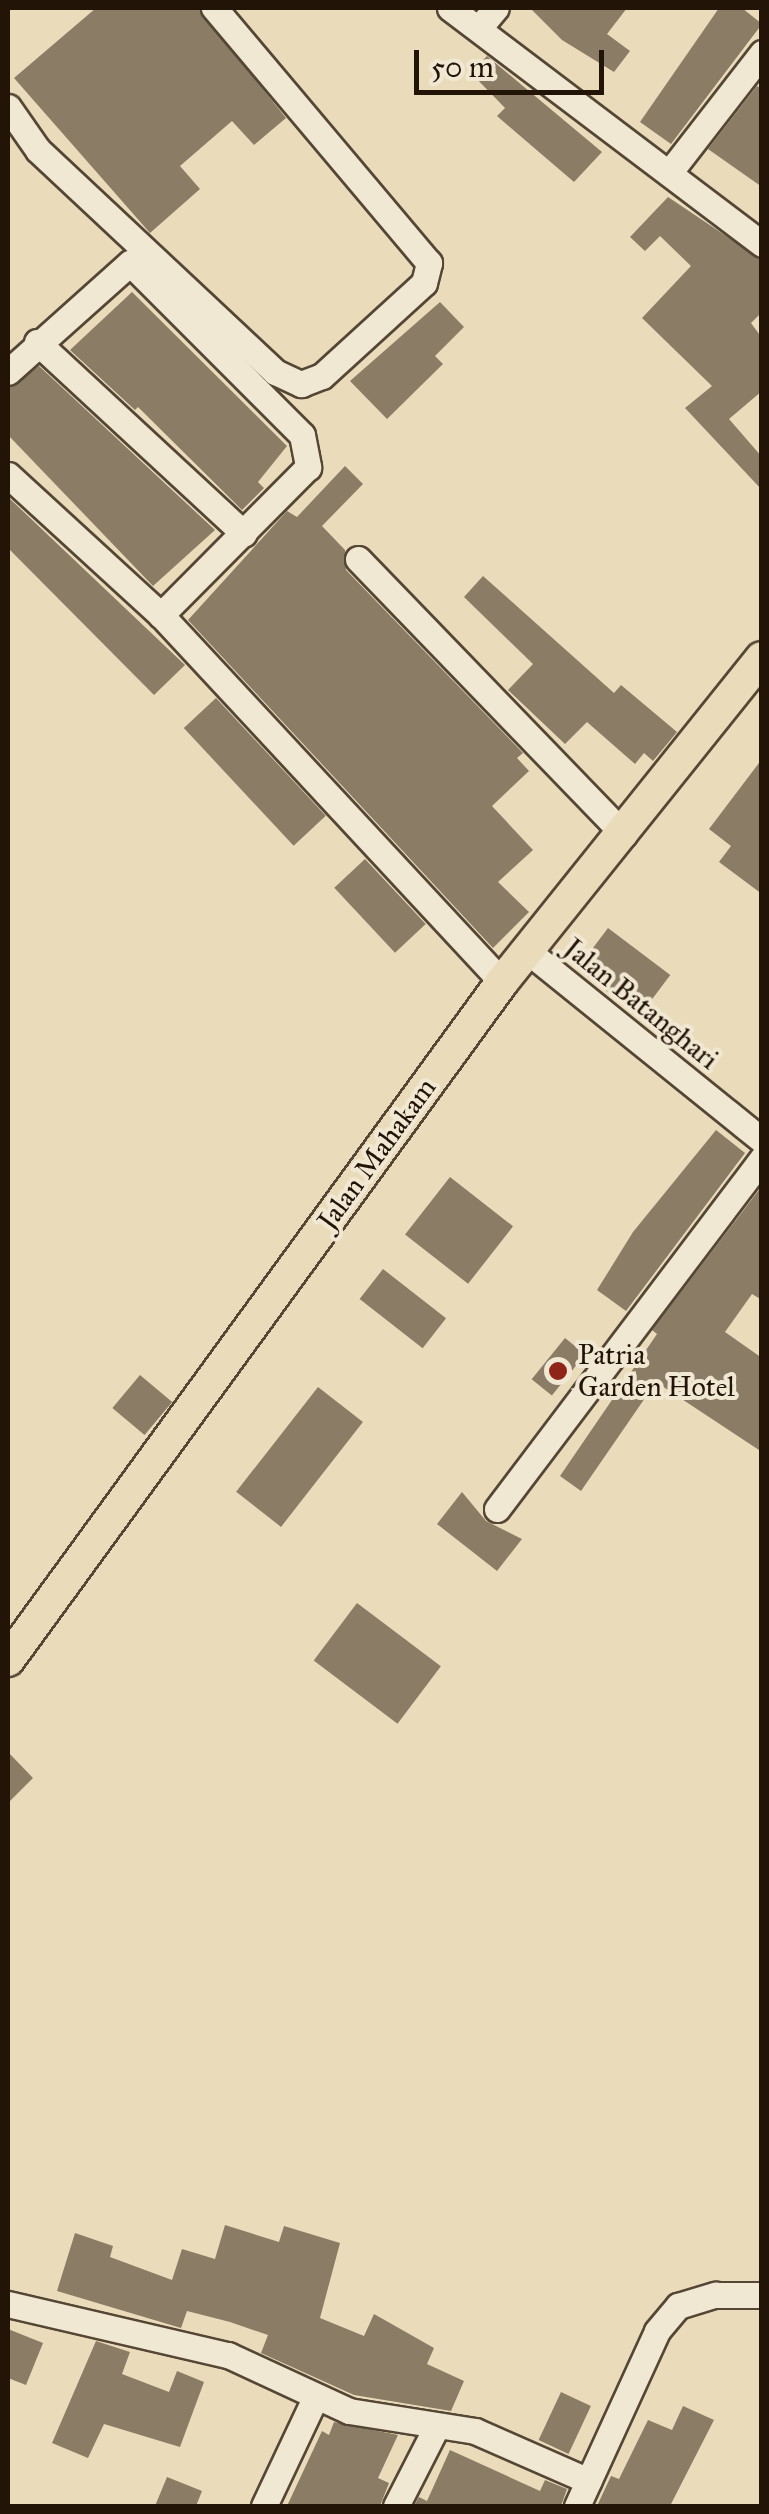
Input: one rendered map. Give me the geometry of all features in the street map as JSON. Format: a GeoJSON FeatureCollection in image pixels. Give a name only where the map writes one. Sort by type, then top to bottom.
{"type":"FeatureCollection","features":[{"type":"Feature","properties":{"kind":"main road","name":"Jalan Mahakam"},"geometry":{"type":"LineString","coordinates":[[8,1660],[502,982],[530,953],[762,658]]}},
{"type":"Feature","properties":{"kind":"street"},"geometry":{"type":"LineString","coordinates":[[8,106],[51,164],[274,372],[301,384],[322,376],[424,283],[429,262],[214,8]]}},
{"type":"Feature","properties":{"kind":"street"},"geometry":{"type":"LineString","coordinates":[[450,8],[762,244]]}},
{"type":"Feature","properties":{"kind":"street"},"geometry":{"type":"LineString","coordinates":[[479,28],[496,8]]}},
{"type":"Feature","properties":{"kind":"street"},"geometry":{"type":"LineString","coordinates":[[669,173],[762,53]]}},
{"type":"Feature","properties":{"kind":"street"},"geometry":{"type":"LineString","coordinates":[[8,372],[120,266],[139,266],[302,435],[308,467],[161,615]]}},
{"type":"Feature","properties":{"kind":"street"},"geometry":{"type":"LineString","coordinates":[[38,342],[244,534]]}},
{"type":"Feature","properties":{"kind":"street"},"geometry":{"type":"LineString","coordinates":[[8,475],[161,615],[502,982]]}},
{"type":"Feature","properties":{"kind":"street"},"geometry":{"type":"LineString","coordinates":[[358,559],[624,834]]}},
{"type":"Feature","properties":{"kind":"street","name":"Jalan Batanghari"},"geometry":{"type":"LineString","coordinates":[[530,953],[762,1140]]}},
{"type":"Feature","properties":{"kind":"street"},"geometry":{"type":"LineString","coordinates":[[497,1510],[762,1158]]}},
{"type":"Feature","properties":{"kind":"street"},"geometry":{"type":"LineString","coordinates":[[576,2506],[658,2332],[678,2306],[714,2295],[762,2295]]}},
{"type":"Feature","properties":{"kind":"street"},"geometry":{"type":"LineString","coordinates":[[8,2304],[228,2355],[315,2398],[390,2422],[490,2436],[589,2481]]}},
{"type":"Feature","properties":{"kind":"street"},"geometry":{"type":"LineString","coordinates":[[264,2506],[315,2398]]}},
{"type":"Feature","properties":{"kind":"street"},"geometry":{"type":"LineString","coordinates":[[396,2506],[436,2428]]}},
{"type":"Feature","properties":{"kind":"building"},"geometry":{"type":"Polygon","coordinates":[[[96,8],[198,8],[286,118],[254,145],[232,121],[180,166],[200,189],[150,233],[14,78],[96,8]]]}},
{"type":"Feature","properties":{"kind":"building"},"geometry":{"type":"Polygon","coordinates":[[[530,8],[627,8],[607,34],[630,51],[614,72],[562,40],[530,8]]]}},
{"type":"Feature","properties":{"kind":"building"},"geometry":{"type":"Polygon","coordinates":[[[719,8],[742,8],[762,24],[671,144],[640,122],[719,8]]]}},
{"type":"Feature","properties":{"kind":"building"},"geometry":{"type":"Polygon","coordinates":[[[487,56],[602,152],[574,182],[497,116],[505,108],[471,73],[487,56]]]}},
{"type":"Feature","properties":{"kind":"building"},"geometry":{"type":"Polygon","coordinates":[[[757,86],[762,89],[762,187],[708,149],[757,86]]]}},
{"type":"Feature","properties":{"kind":"building"},"geometry":{"type":"Polygon","coordinates":[[[668,197],[762,260],[762,312],[751,323],[762,338],[762,391],[729,419],[762,457],[762,490],[685,408],[712,386],[642,318],[691,266],[660,236],[645,251],[630,237],[668,197]]]}},
{"type":"Feature","properties":{"kind":"building"},"geometry":{"type":"Polygon","coordinates":[[[132,292],[287,446],[258,482],[264,488],[242,510],[138,407],[135,410],[70,350],[132,292]]]}},
{"type":"Feature","properties":{"kind":"building"},"geometry":{"type":"Polygon","coordinates":[[[440,302],[464,327],[435,356],[443,364],[387,419],[350,381],[440,302]]]}},
{"type":"Feature","properties":{"kind":"building"},"geometry":{"type":"Polygon","coordinates":[[[39,366],[215,530],[153,586],[8,435],[8,388],[39,366]]]}},
{"type":"Feature","properties":{"kind":"building"},"geometry":{"type":"Polygon","coordinates":[[[345,466],[363,484],[322,526],[345,550],[346,570],[523,753],[517,758],[529,771],[492,806],[533,850],[498,882],[529,912],[493,948],[188,620],[287,511],[297,517],[345,466]]]}},
{"type":"Feature","properties":{"kind":"building"},"geometry":{"type":"Polygon","coordinates":[[[8,497],[185,665],[154,695],[8,548],[8,497]]]}},
{"type":"Feature","properties":{"kind":"building"},"geometry":{"type":"Polygon","coordinates":[[[483,576],[614,693],[621,685],[677,732],[653,761],[644,753],[635,764],[587,722],[565,744],[508,690],[533,664],[464,597],[483,576]]]}},
{"type":"Feature","properties":{"kind":"building"},"geometry":{"type":"Polygon","coordinates":[[[216,698],[326,816],[294,846],[184,728],[216,698]]]}},
{"type":"Feature","properties":{"kind":"building"},"geometry":{"type":"Polygon","coordinates":[[[762,759],[762,894],[719,862],[731,846],[709,829],[762,759]]]}},
{"type":"Feature","properties":{"kind":"building"},"geometry":{"type":"Polygon","coordinates":[[[365,859],[426,924],[395,953],[334,888],[365,859]]]}},
{"type":"Feature","properties":{"kind":"building"},"geometry":{"type":"Polygon","coordinates":[[[608,928],[670,975],[640,1016],[577,969],[608,928]]]}},
{"type":"Feature","properties":{"kind":"building"},"geometry":{"type":"Polygon","coordinates":[[[716,1130],[745,1153],[626,1311],[597,1290],[633,1232],[716,1130]]]}},
{"type":"Feature","properties":{"kind":"building"},"geometry":{"type":"Polygon","coordinates":[[[450,1177],[513,1226],[468,1284],[405,1235],[450,1177]]]}},
{"type":"Feature","properties":{"kind":"building"},"geometry":{"type":"Polygon","coordinates":[[[762,1186],[762,1300],[752,1294],[725,1332],[762,1358],[762,1452],[656,1382],[581,1491],[560,1476],[657,1334],[652,1330],[762,1186]]]}},
{"type":"Feature","properties":{"kind":"building"},"geometry":{"type":"Polygon","coordinates":[[[383,1269],[446,1318],[423,1348],[360,1299],[383,1269]]]}},
{"type":"Feature","properties":{"kind":"building"},"geometry":{"type":"Polygon","coordinates":[[[565,1338],[585,1354],[552,1396],[532,1379],[565,1338]]]}},
{"type":"Feature","properties":{"kind":"building"},"geometry":{"type":"Polygon","coordinates":[[[140,1375],[172,1402],[145,1435],[112,1408],[140,1375]]]}},
{"type":"Feature","properties":{"kind":"building"},"geometry":{"type":"Polygon","coordinates":[[[318,1387],[363,1422],[281,1527],[236,1492],[318,1387]]]}},
{"type":"Feature","properties":{"kind":"building"},"geometry":{"type":"Polygon","coordinates":[[[462,1492],[486,1521],[522,1539],[497,1571],[437,1524],[462,1492]]]}},
{"type":"Feature","properties":{"kind":"building"},"geometry":{"type":"Polygon","coordinates":[[[357,1603],[441,1666],[398,1724],[314,1661],[357,1603]]]}},
{"type":"Feature","properties":{"kind":"building"},"geometry":{"type":"Polygon","coordinates":[[[8,1752],[33,1778],[8,1803],[8,1752]]]}},
{"type":"Feature","properties":{"kind":"building"},"geometry":{"type":"Polygon","coordinates":[[[225,2225],[279,2242],[284,2226],[340,2243],[320,2318],[364,2336],[374,2314],[434,2348],[427,2364],[464,2381],[451,2411],[354,2395],[261,2353],[268,2335],[230,2322],[187,2311],[181,2328],[57,2291],[75,2233],[113,2246],[110,2257],[172,2280],[182,2249],[215,2259],[225,2225]]]}},
{"type":"Feature","properties":{"kind":"building"},"geometry":{"type":"Polygon","coordinates":[[[8,2329],[43,2343],[26,2385],[8,2378],[8,2329]]]}},
{"type":"Feature","properties":{"kind":"building"},"geometry":{"type":"Polygon","coordinates":[[[96,2341],[130,2352],[122,2374],[169,2392],[177,2371],[204,2382],[180,2447],[104,2424],[88,2458],[52,2443],[96,2341]]]}},
{"type":"Feature","properties":{"kind":"building"},"geometry":{"type":"Polygon","coordinates":[[[561,2392],[591,2406],[569,2454],[539,2440],[561,2392]]]}},
{"type":"Feature","properties":{"kind":"building"},"geometry":{"type":"Polygon","coordinates":[[[683,2406],[714,2420],[670,2506],[597,2506],[611,2476],[619,2479],[648,2420],[672,2430],[683,2406]]]}},
{"type":"Feature","properties":{"kind":"building"},"geometry":{"type":"Polygon","coordinates":[[[334,2422],[398,2435],[378,2478],[389,2483],[380,2506],[287,2506],[322,2431],[329,2435],[334,2422]]]}},
{"type":"Feature","properties":{"kind":"building"},"geometry":{"type":"Polygon","coordinates":[[[450,2450],[540,2491],[545,2480],[567,2489],[561,2506],[414,2506],[419,2497],[427,2501],[450,2450]]]}},
{"type":"Feature","properties":{"kind":"building"},"geometry":{"type":"Polygon","coordinates":[[[167,2477],[202,2491],[196,2506],[155,2506],[167,2477]]]}},
{"type":"Feature","properties":{"kind":"place","name":"Patria Garden Hotel"},"geometry":{"type":"Point","coordinates":[558,1371]}}]}
